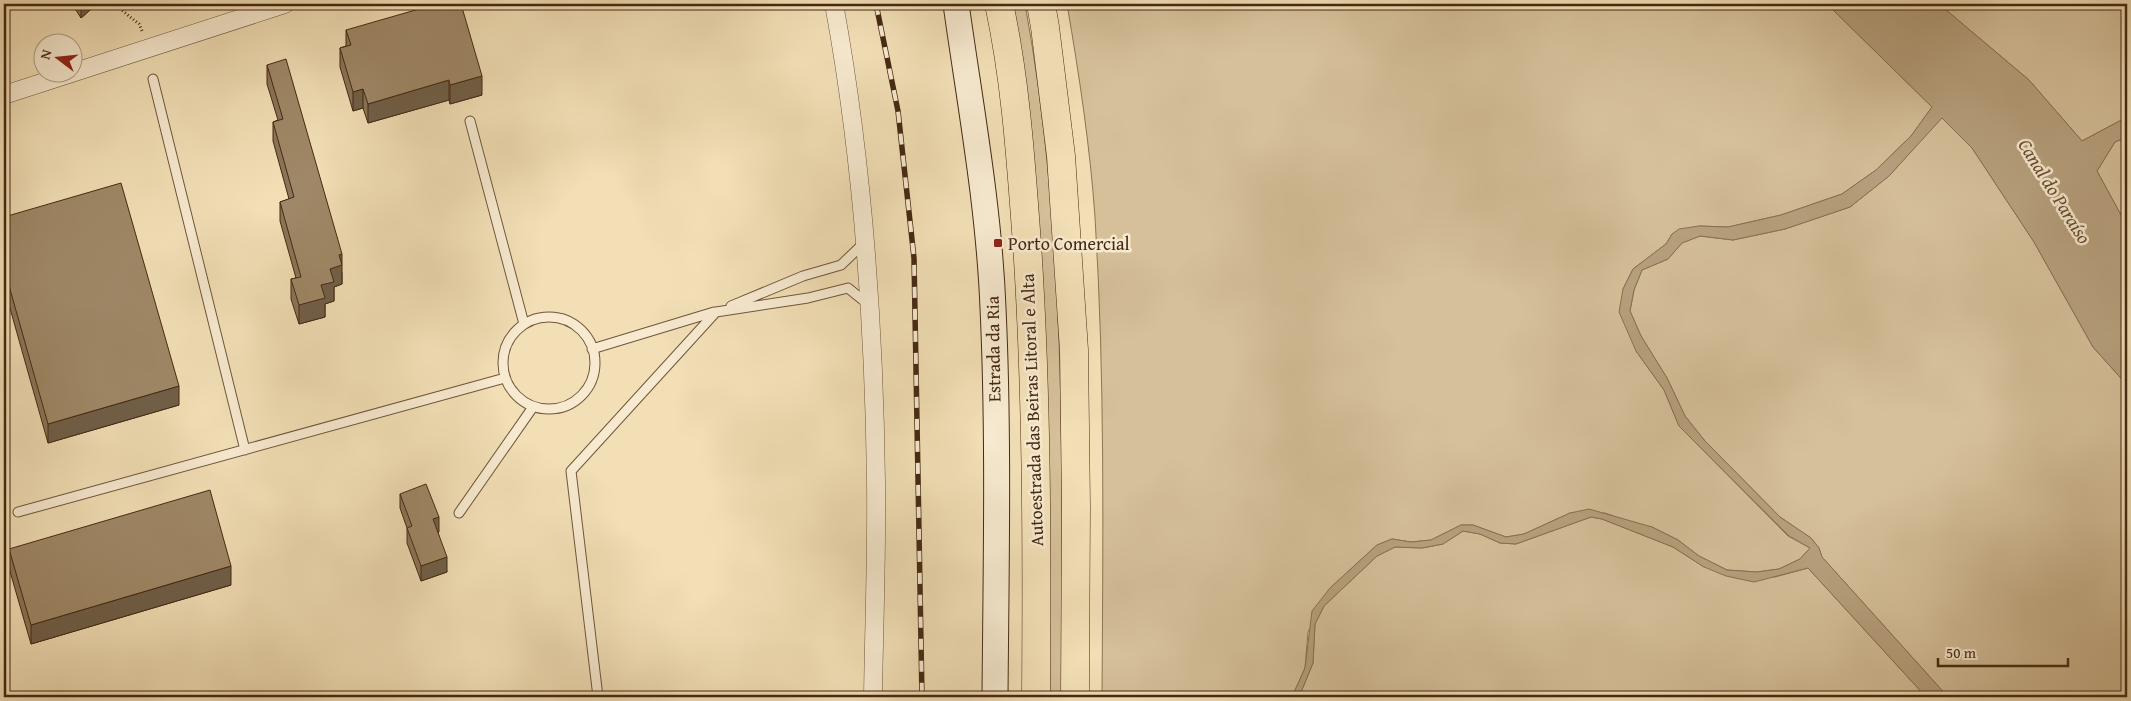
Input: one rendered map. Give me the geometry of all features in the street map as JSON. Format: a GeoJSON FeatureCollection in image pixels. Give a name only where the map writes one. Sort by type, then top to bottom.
{"type":"FeatureCollection","features":[{"type":"Feature","properties":{"kind":"highway","name":"Autoestrada das Beiras Litoral e Alta"},"geometry":{"type":"LineString","coordinates":[[999,4],[1005,30],[1021,163],[1034,350],[1037,510],[1036,697]]}},
{"type":"Feature","properties":{"kind":"highway"},"geometry":{"type":"LineString","coordinates":[[1040,4],[1045,27],[1061,156],[1074,350],[1076,506],[1075,697]]}},
{"type":"Feature","properties":{"kind":"street"},"geometry":{"type":"LineString","coordinates":[[4,95],[284,4]]}},
{"type":"Feature","properties":{"kind":"street"},"geometry":{"type":"LineString","coordinates":[[834,4],[844,58],[866,241],[870,306],[876,482],[873,697]]}},
{"type":"Feature","properties":{"kind":"street","name":"Estrada da Ria"},"geometry":{"type":"LineString","coordinates":[[956,4],[979,165],[994,307],[995,697]]}},
{"type":"Feature","properties":{"kind":"lane"},"geometry":{"type":"LineString","coordinates":[[154,79],[245,450]]}},
{"type":"Feature","properties":{"kind":"lane"},"geometry":{"type":"LineString","coordinates":[[470,121],[524,324]]}},
{"type":"Feature","properties":{"kind":"lane"},"geometry":{"type":"LineString","coordinates":[[592,349],[716,312],[803,276],[841,265],[866,241]]}},
{"type":"Feature","properties":{"kind":"lane"},"geometry":{"type":"LineString","coordinates":[[598,697],[571,472],[716,312],[808,298],[848,288],[870,306]]}},
{"type":"Feature","properties":{"kind":"lane"},"geometry":{"type":"LineString","coordinates":[[544,317],[564,320],[582,331],[592,349],[595,369],[588,388],[573,403],[553,410],[533,407],[515,396],[504,378],[503,358],[510,338],[524,324],[544,317]]}},
{"type":"Feature","properties":{"kind":"lane"},"geometry":{"type":"LineString","coordinates":[[18,512],[504,378]]}},
{"type":"Feature","properties":{"kind":"lane"},"geometry":{"type":"LineString","coordinates":[[459,513],[533,407]]}},
{"type":"Feature","properties":{"kind":"path"},"geometry":{"type":"LineString","coordinates":[[114,4],[138,24],[150,48]]}},
{"type":"Feature","properties":{"kind":"shaded area"},"geometry":{"type":"Polygon","coordinates":[[[1008,4],[1025,4],[1039,90],[1055,263],[1061,437],[1062,697],[1046,697],[1008,4]]]}},
{"type":"Feature","properties":{"kind":"shaded area"},"geometry":{"type":"Polygon","coordinates":[[[1067,4],[1827,4],[1932,107],[1911,136],[1876,170],[1842,194],[1781,215],[1728,227],[1699,226],[1672,234],[1666,244],[1633,269],[1623,289],[1636,351],[1664,390],[1679,426],[1788,536],[1810,548],[1800,559],[1779,569],[1757,572],[1727,570],[1699,556],[1678,540],[1652,527],[1605,513],[1570,513],[1524,534],[1506,537],[1473,525],[1461,525],[1431,540],[1411,542],[1392,539],[1377,545],[1330,588],[1308,632],[1305,668],[1292,697],[1102,697],[1103,457],[1095,217],[1080,83],[1067,4]]]}},
{"type":"Feature","properties":{"kind":"shaded area"},"geometry":{"type":"Polygon","coordinates":[[[1939,4],[2127,4],[2127,117],[2082,141],[2029,80],[1939,4]]]}},
{"type":"Feature","properties":{"kind":"shaded area"},"geometry":{"type":"Polygon","coordinates":[[[1942,117],[1972,148],[2034,242],[2093,347],[2127,385],[2127,697],[1948,697],[1822,557],[1819,548],[1811,538],[1780,517],[1705,441],[1685,416],[1667,378],[1641,336],[1630,311],[1634,290],[1642,270],[1668,259],[1682,243],[1700,236],[1733,240],[1785,229],[1850,207],[1889,176],[1942,117]]]}},
{"type":"Feature","properties":{"kind":"shaded area"},"geometry":{"type":"Polygon","coordinates":[[[2127,137],[2127,226],[2097,171],[2115,142],[2127,137]]]}},
{"type":"Feature","properties":{"kind":"shaded area"},"geometry":{"type":"Polygon","coordinates":[[[1591,517],[1602,519],[1673,547],[1704,567],[1775,577],[1808,568],[1926,697],[1299,697],[1313,663],[1315,624],[1324,606],[1377,556],[1395,547],[1422,548],[1443,544],[1463,531],[1480,534],[1500,543],[1516,544],[1591,517]]]}},
{"type":"Feature","properties":{"kind":"water","name":"Canal do Paraíso"},"geometry":{"type":"Polygon","coordinates":[[[1827,4],[1939,4],[2029,80],[2082,141],[2127,117],[2127,137],[2115,142],[2097,171],[2127,226],[2127,385],[2093,347],[2034,242],[1972,148],[1942,118],[1889,176],[1850,207],[1785,229],[1733,240],[1700,236],[1682,243],[1668,259],[1642,270],[1634,290],[1630,311],[1641,336],[1667,378],[1685,416],[1705,441],[1780,517],[1811,538],[1819,548],[1822,557],[1948,697],[1926,697],[1808,568],[1754,582],[1726,576],[1704,567],[1673,547],[1602,519],[1591,517],[1516,544],[1500,543],[1480,534],[1463,531],[1443,544],[1422,548],[1395,547],[1377,556],[1324,606],[1315,624],[1313,663],[1299,697],[1292,697],[1305,668],[1312,611],[1330,588],[1377,545],[1392,539],[1411,542],[1431,540],[1461,525],[1473,525],[1506,537],[1524,534],[1570,513],[1589,509],[1652,527],[1678,540],[1699,556],[1727,570],[1757,572],[1779,569],[1800,559],[1810,548],[1789,536],[1679,426],[1664,390],[1636,351],[1619,312],[1623,289],[1633,269],[1666,244],[1672,234],[1679,229],[1699,226],[1728,227],[1781,215],[1842,194],[1876,170],[1911,136],[1932,107],[1827,4]]]}},
{"type":"Feature","properties":{"kind":"building"},"geometry":{"type":"Polygon","coordinates":[[[430,4],[461,4],[482,76],[450,85],[449,80],[368,104],[363,89],[353,92],[340,48],[351,45],[346,30],[426,7],[430,4]]]}},
{"type":"Feature","properties":{"kind":"building"},"geometry":{"type":"Polygon","coordinates":[[[286,59],[342,254],[339,255],[342,265],[330,269],[334,282],[321,285],[325,298],[299,305],[291,279],[301,277],[280,202],[294,197],[273,122],[283,119],[267,65],[286,59]]]}},
{"type":"Feature","properties":{"kind":"building"},"geometry":{"type":"Polygon","coordinates":[[[121,183],[179,386],[48,424],[4,268],[4,217],[121,183]]]}},
{"type":"Feature","properties":{"kind":"building"},"geometry":{"type":"Polygon","coordinates":[[[426,484],[439,517],[433,519],[447,557],[421,566],[407,528],[412,526],[400,494],[426,484]]]}},
{"type":"Feature","properties":{"kind":"building"},"geometry":{"type":"Polygon","coordinates":[[[210,490],[231,566],[31,625],[9,549],[210,490]]]}},
{"type":"Feature","properties":{"kind":"railway"},"geometry":{"type":"LineString","coordinates":[[876,4],[898,111],[914,258],[922,697]]}},
{"type":"Feature","properties":{"kind":"place","name":"Porto Comercial"},"geometry":{"type":"Point","coordinates":[998,243]}}]}
